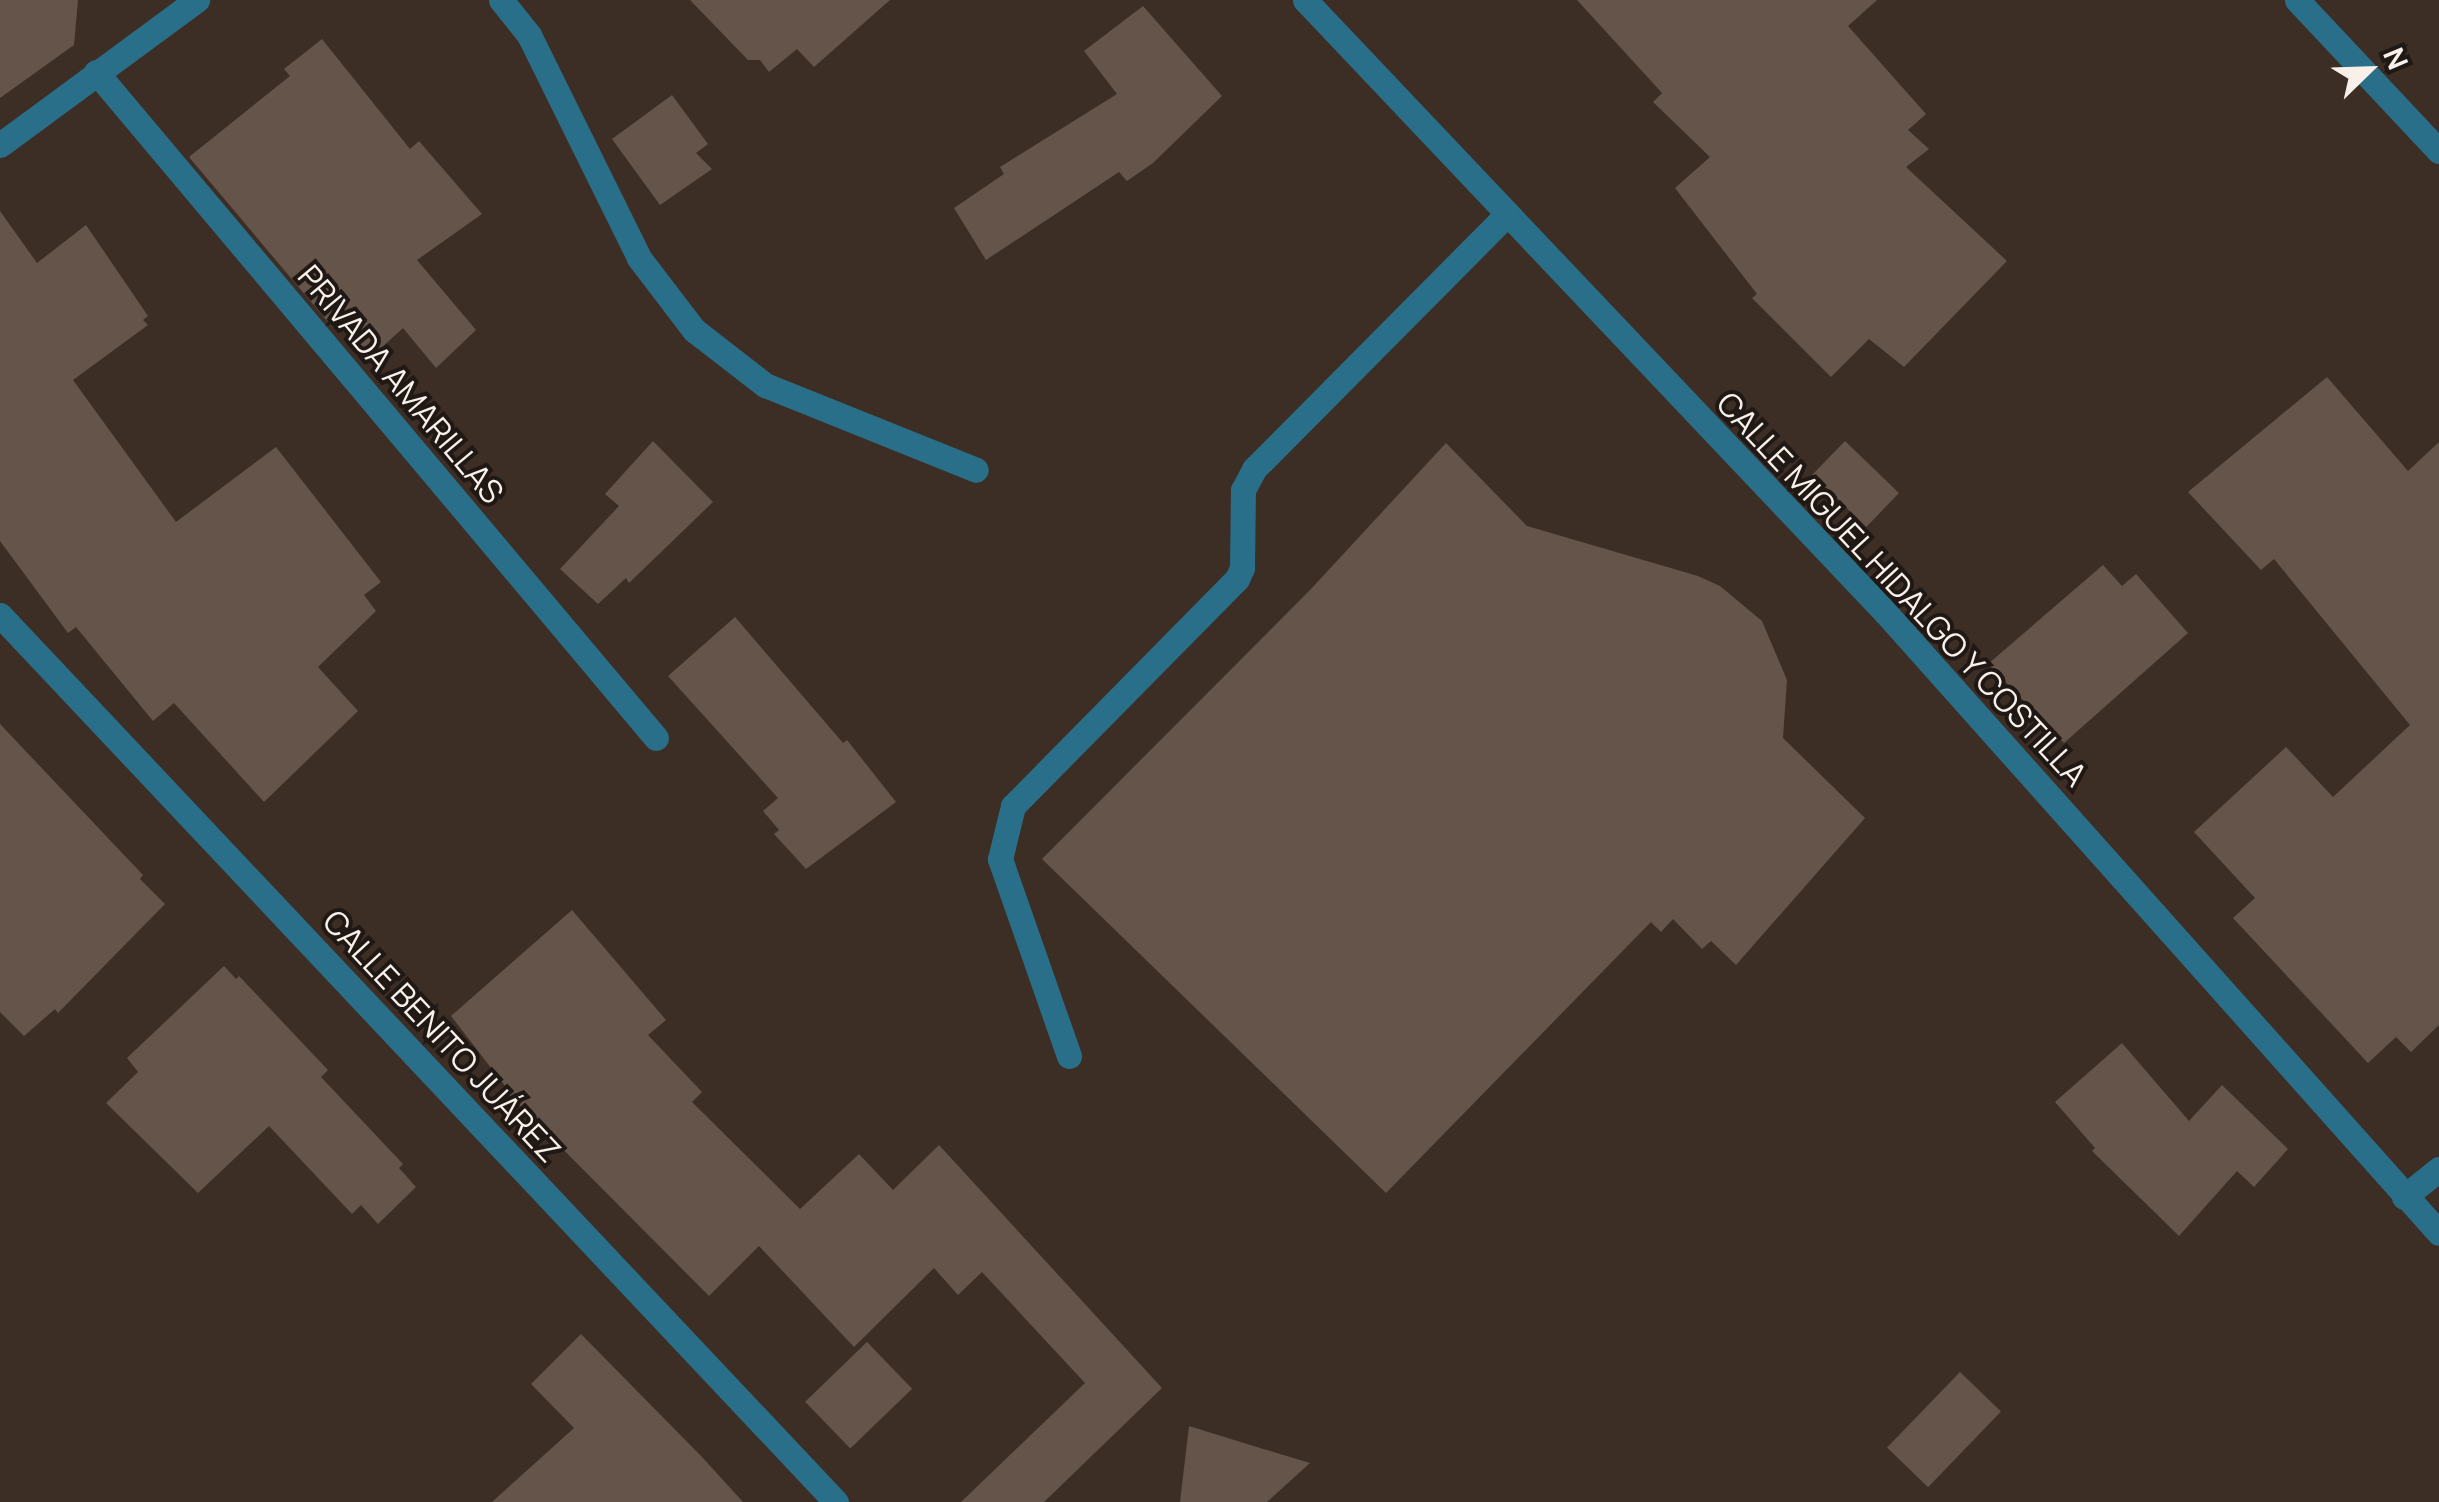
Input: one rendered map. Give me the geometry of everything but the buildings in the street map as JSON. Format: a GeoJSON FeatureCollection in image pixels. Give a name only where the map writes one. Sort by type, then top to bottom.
{"type":"FeatureCollection","features":[{"type":"Feature","properties":{"kind":"street"},"geometry":{"type":"LineString","coordinates":[[0,145],[197,0]]}},
{"type":"Feature","properties":{"kind":"street"},"geometry":{"type":"LineString","coordinates":[[501,0],[538,53],[639,258],[694,330],[765,386],[976,470]]}},
{"type":"Feature","properties":{"kind":"street","name":"CALLE MIGUEL HIDALGO Y COSTILLA"},"geometry":{"type":"LineString","coordinates":[[1305,0],[1885,612],[2439,1233]]}},
{"type":"Feature","properties":{"kind":"street"},"geometry":{"type":"LineString","coordinates":[[2297,0],[2439,152]]}},
{"type":"Feature","properties":{"kind":"street","name":"PRIVADA AMARILLAS"},"geometry":{"type":"LineString","coordinates":[[96,72],[656,738]]}},
{"type":"Feature","properties":{"kind":"street"},"geometry":{"type":"LineString","coordinates":[[1069,1056],[1000,858],[1013,806],[1230,588],[1242,568],[1242,502],[1254,470],[1507,214]]}},
{"type":"Feature","properties":{"kind":"street","name":"CALLE BENITO JUÁREZ"},"geometry":{"type":"LineString","coordinates":[[0,615],[836,1502]]}},
{"type":"Feature","properties":{"kind":"street"},"geometry":{"type":"LineString","coordinates":[[2404,1197],[2439,1169]]}}]}
